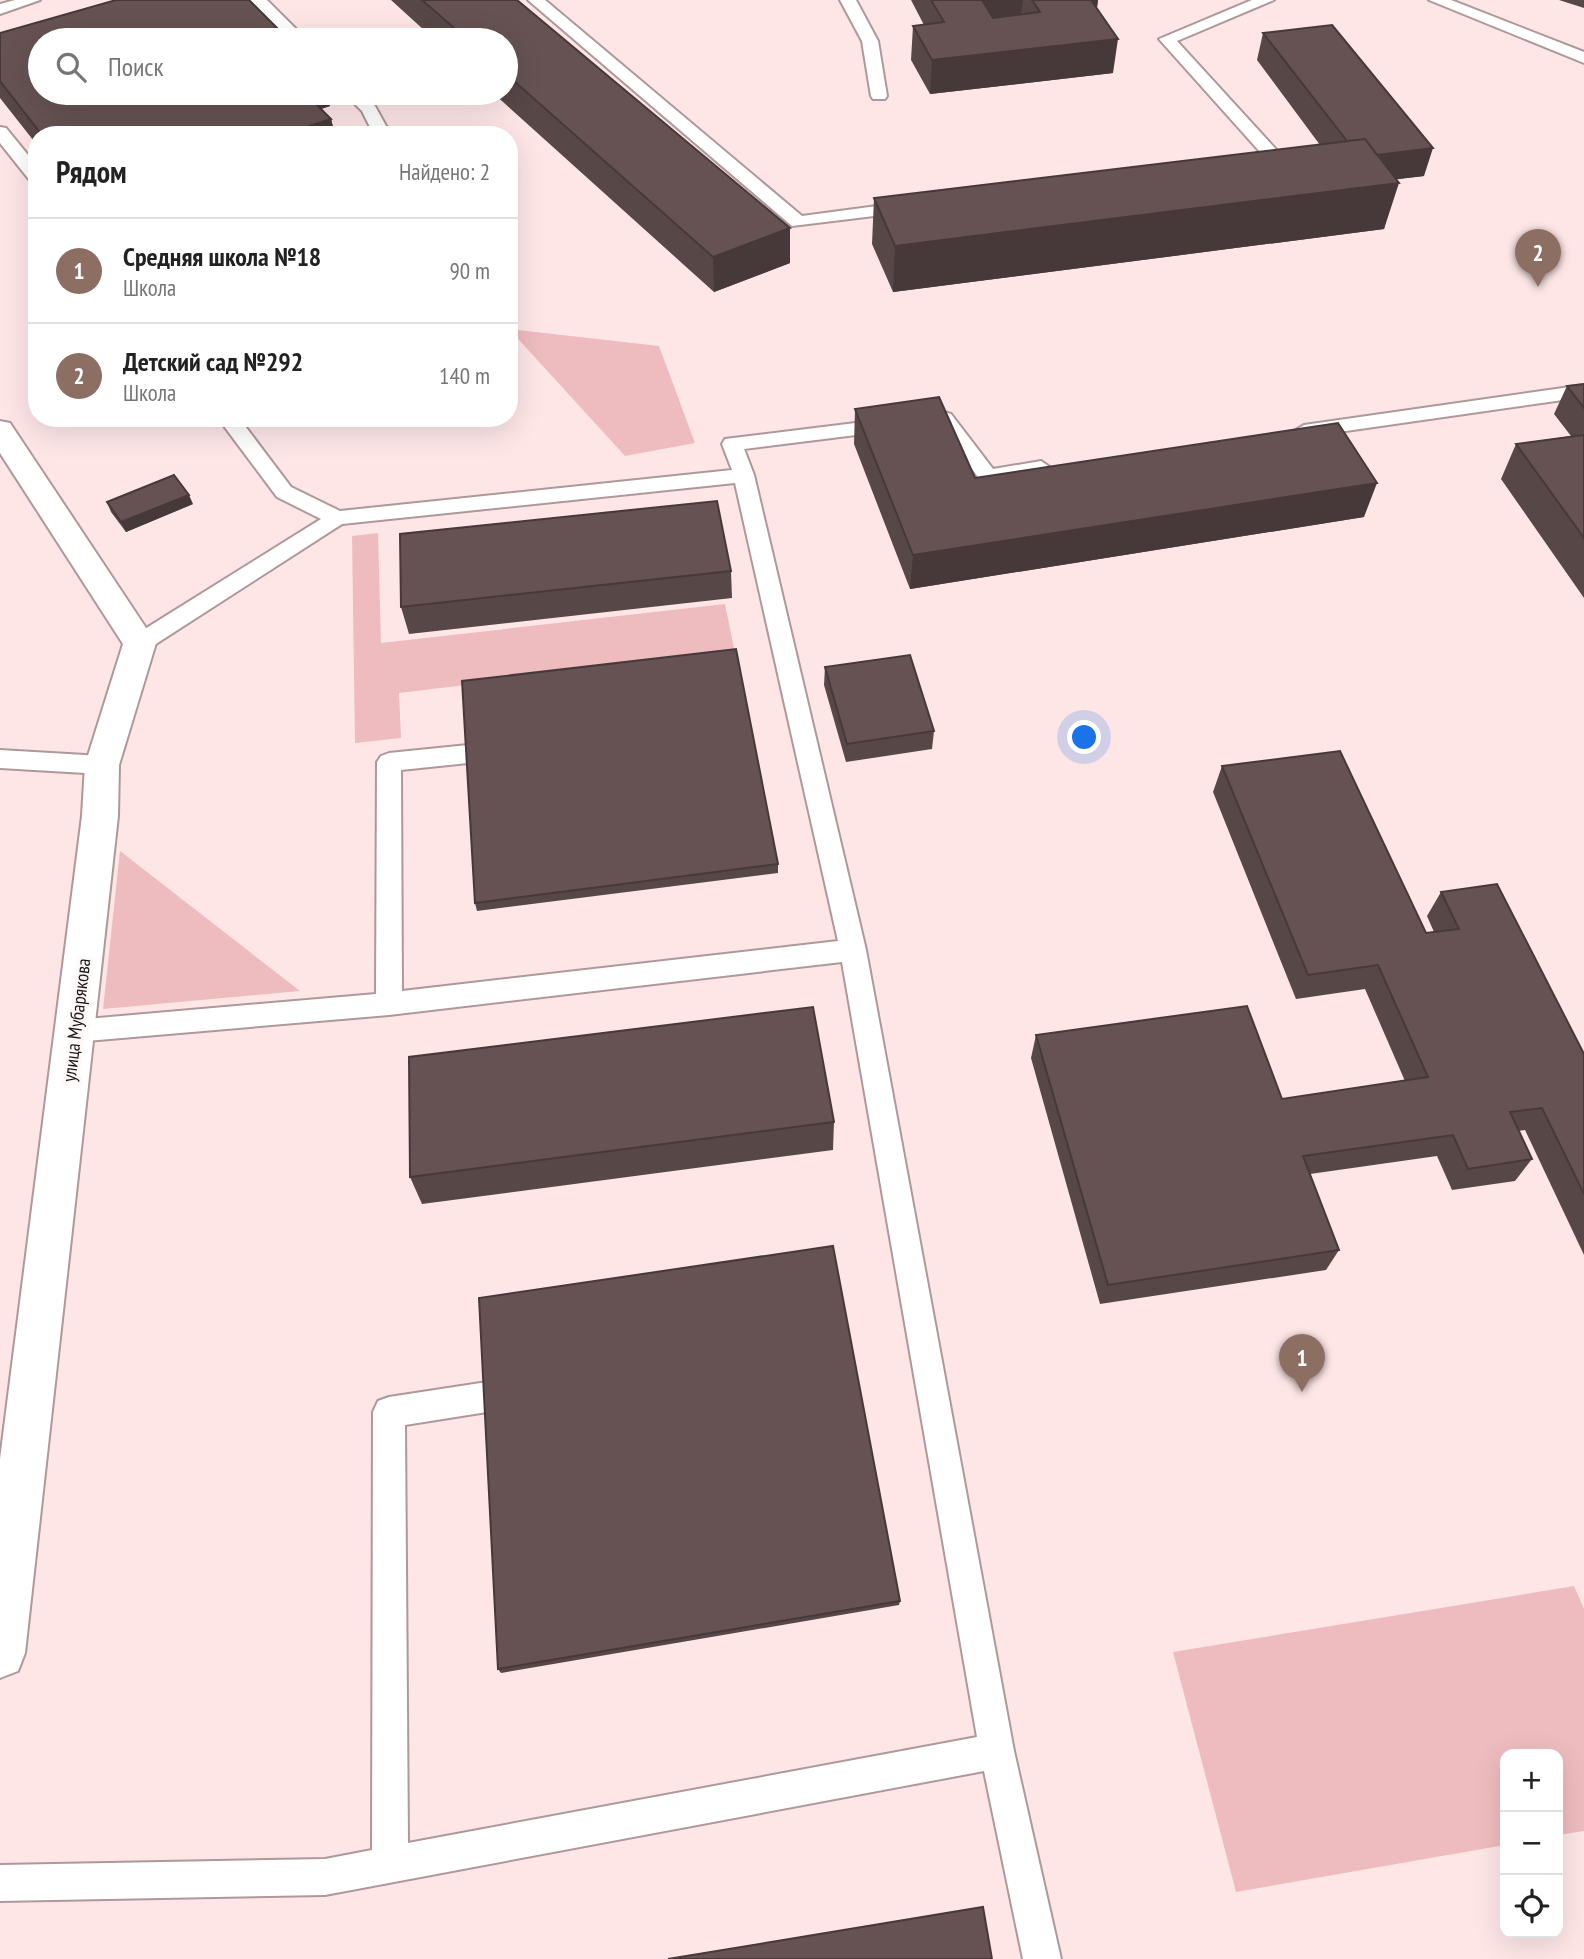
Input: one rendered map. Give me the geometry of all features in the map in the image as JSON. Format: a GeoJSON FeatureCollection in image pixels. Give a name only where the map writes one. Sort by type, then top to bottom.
{"type":"FeatureCollection","features":[{"type":"Feature","properties":{"kind":"street"},"geometry":{"type":"LineString","coordinates":[[0,430],[140,643]]}},
{"type":"Feature","properties":{"kind":"street","name":"улица Мубарякова"},"geometry":{"type":"LineString","coordinates":[[0,1653],[100,816],[102,765],[140,643]]}},
{"type":"Feature","properties":{"kind":"lane"},"geometry":{"type":"LineString","coordinates":[[0,9],[32,0]]}},
{"type":"Feature","properties":{"kind":"lane"},"geometry":{"type":"LineString","coordinates":[[258,0],[287,28]]}},
{"type":"Feature","properties":{"kind":"lane"},"geometry":{"type":"LineString","coordinates":[[536,0],[798,222],[920,205]]}},
{"type":"Feature","properties":{"kind":"lane"},"geometry":{"type":"LineString","coordinates":[[848,0],[870,41],[879,96]]}},
{"type":"Feature","properties":{"kind":"lane"},"geometry":{"type":"LineString","coordinates":[[1233,162],[1273,156],[1167,39],[1266,0]]}},
{"type":"Feature","properties":{"kind":"lane"},"geometry":{"type":"LineString","coordinates":[[1437,0],[1584,58]]}},
{"type":"Feature","properties":{"kind":"lane"},"geometry":{"type":"LineString","coordinates":[[365,105],[378,126]]}},
{"type":"Feature","properties":{"kind":"lane"},"geometry":{"type":"LineString","coordinates":[[0,132],[28,167]]}},
{"type":"Feature","properties":{"kind":"lane"},"geometry":{"type":"LineString","coordinates":[[1288,433],[1584,391]]}},
{"type":"Feature","properties":{"kind":"lane"},"geometry":{"type":"LineString","coordinates":[[1042,1959],[997,1751],[853,950],[744,475],[732,444],[944,418],[988,475],[1056,466]]}},
{"type":"Feature","properties":{"kind":"lane"},"geometry":{"type":"LineString","coordinates":[[235,427],[284,492],[337,518]]}},
{"type":"Feature","properties":{"kind":"lane"},"geometry":{"type":"LineString","coordinates":[[140,643],[337,518],[744,475]]}},
{"type":"Feature","properties":{"kind":"lane"},"geometry":{"type":"LineString","coordinates":[[389,1004],[389,762],[468,754]]}},
{"type":"Feature","properties":{"kind":"lane"},"geometry":{"type":"LineString","coordinates":[[0,760],[102,765]]}},
{"type":"Feature","properties":{"kind":"lane"},"geometry":{"type":"LineString","coordinates":[[75,1031],[389,1004],[853,950]]}},
{"type":"Feature","properties":{"kind":"lane"},"geometry":{"type":"LineString","coordinates":[[390,1864],[389,1412],[487,1397]]}},
{"type":"Feature","properties":{"kind":"lane"},"geometry":{"type":"LineString","coordinates":[[0,1883],[325,1877],[997,1751]]}},
{"type":"Feature","properties":{"kind":"shaded area"},"geometry":{"type":"Polygon","coordinates":[[[518,330],[659,346],[695,443],[625,456],[518,339],[518,330]]]}},
{"type":"Feature","properties":{"kind":"shaded area"},"geometry":{"type":"Polygon","coordinates":[[[378,533],[381,643],[725,604],[735,653],[399,693],[401,738],[355,743],[352,536],[378,533]]]}},
{"type":"Feature","properties":{"kind":"shaded area"},"geometry":{"type":"Polygon","coordinates":[[[120,851],[300,991],[103,1009],[120,851]]]}},
{"type":"Feature","properties":{"kind":"shaded area"},"geometry":{"type":"Polygon","coordinates":[[[1574,1586],[1584,1609],[1584,1831],[1563,1834],[1563,1749],[1500,1749],[1500,1846],[1236,1892],[1173,1652],[1574,1586]]]}},
{"type":"Feature","properties":{"kind":"building"},"geometry":{"type":"Polygon","coordinates":[[[116,0],[249,0],[277,28],[28,28],[28,105],[317,105],[331,119],[310,126],[35,126],[0,81],[0,33],[116,0]]]}},
{"type":"Feature","properties":{"kind":"building"},"geometry":{"type":"Polygon","coordinates":[[[422,0],[517,0],[790,228],[713,257],[518,85],[518,28],[454,28],[422,0]]]}},
{"type":"Feature","properties":{"kind":"building"},"geometry":{"type":"Polygon","coordinates":[[[931,0],[982,0],[993,18],[1040,12],[1032,0],[1091,0],[1118,39],[932,60],[913,26],[944,22],[931,0]]]}},
{"type":"Feature","properties":{"kind":"building"},"geometry":{"type":"Polygon","coordinates":[[[1332,25],[1433,148],[1377,155],[1365,139],[1347,141],[1263,33],[1332,25]]]}},
{"type":"Feature","properties":{"kind":"building"},"geometry":{"type":"Polygon","coordinates":[[[1365,139],[1399,183],[895,246],[874,198],[1365,139]]]}},
{"type":"Feature","properties":{"kind":"building"},"geometry":{"type":"Polygon","coordinates":[[[1584,384],[1584,408],[1567,386],[1584,384]]]}},
{"type":"Feature","properties":{"kind":"building"},"geometry":{"type":"Polygon","coordinates":[[[939,397],[975,478],[1338,423],[1377,483],[913,555],[855,409],[939,397]]]}},
{"type":"Feature","properties":{"kind":"building"},"geometry":{"type":"Polygon","coordinates":[[[1584,435],[1584,538],[1516,444],[1584,435]]]}},
{"type":"Feature","properties":{"kind":"building"},"geometry":{"type":"Polygon","coordinates":[[[174,475],[189,495],[121,522],[107,502],[174,475]]]}},
{"type":"Feature","properties":{"kind":"building"},"geometry":{"type":"Polygon","coordinates":[[[717,501],[731,571],[401,607],[400,534],[717,501]]]}},
{"type":"Feature","properties":{"kind":"building"},"geometry":{"type":"Polygon","coordinates":[[[736,649],[778,864],[475,903],[462,681],[736,649]]]}},
{"type":"Feature","properties":{"kind":"building"},"geometry":{"type":"Polygon","coordinates":[[[910,655],[934,731],[847,744],[825,667],[910,655]]]}},
{"type":"Feature","properties":{"kind":"building"},"geometry":{"type":"Polygon","coordinates":[[[1340,751],[1426,933],[1459,929],[1441,892],[1497,884],[1584,1054],[1584,1194],[1542,1108],[1510,1112],[1532,1159],[1468,1169],[1453,1135],[1303,1156],[1339,1250],[1108,1285],[1036,1035],[1247,1006],[1282,1099],[1428,1077],[1378,965],[1308,975],[1222,766],[1340,751]]]}},
{"type":"Feature","properties":{"kind":"building"},"geometry":{"type":"Polygon","coordinates":[[[813,1007],[834,1122],[410,1177],[409,1057],[813,1007]]]}},
{"type":"Feature","properties":{"kind":"building"},"geometry":{"type":"Polygon","coordinates":[[[833,1246],[900,1601],[498,1669],[479,1298],[833,1246]]]}},
{"type":"Feature","properties":{"kind":"building"},"geometry":{"type":"Polygon","coordinates":[[[983,1907],[992,1959],[668,1959],[983,1907]]]}},
{"type":"Feature","properties":{"kind":"place","name":"Детский сад №292"},"geometry":{"type":"Point","coordinates":[1538,287]}},
{"type":"Feature","properties":{"kind":"place","name":"Средняя школа №18"},"geometry":{"type":"Point","coordinates":[1302,1392]}}]}
